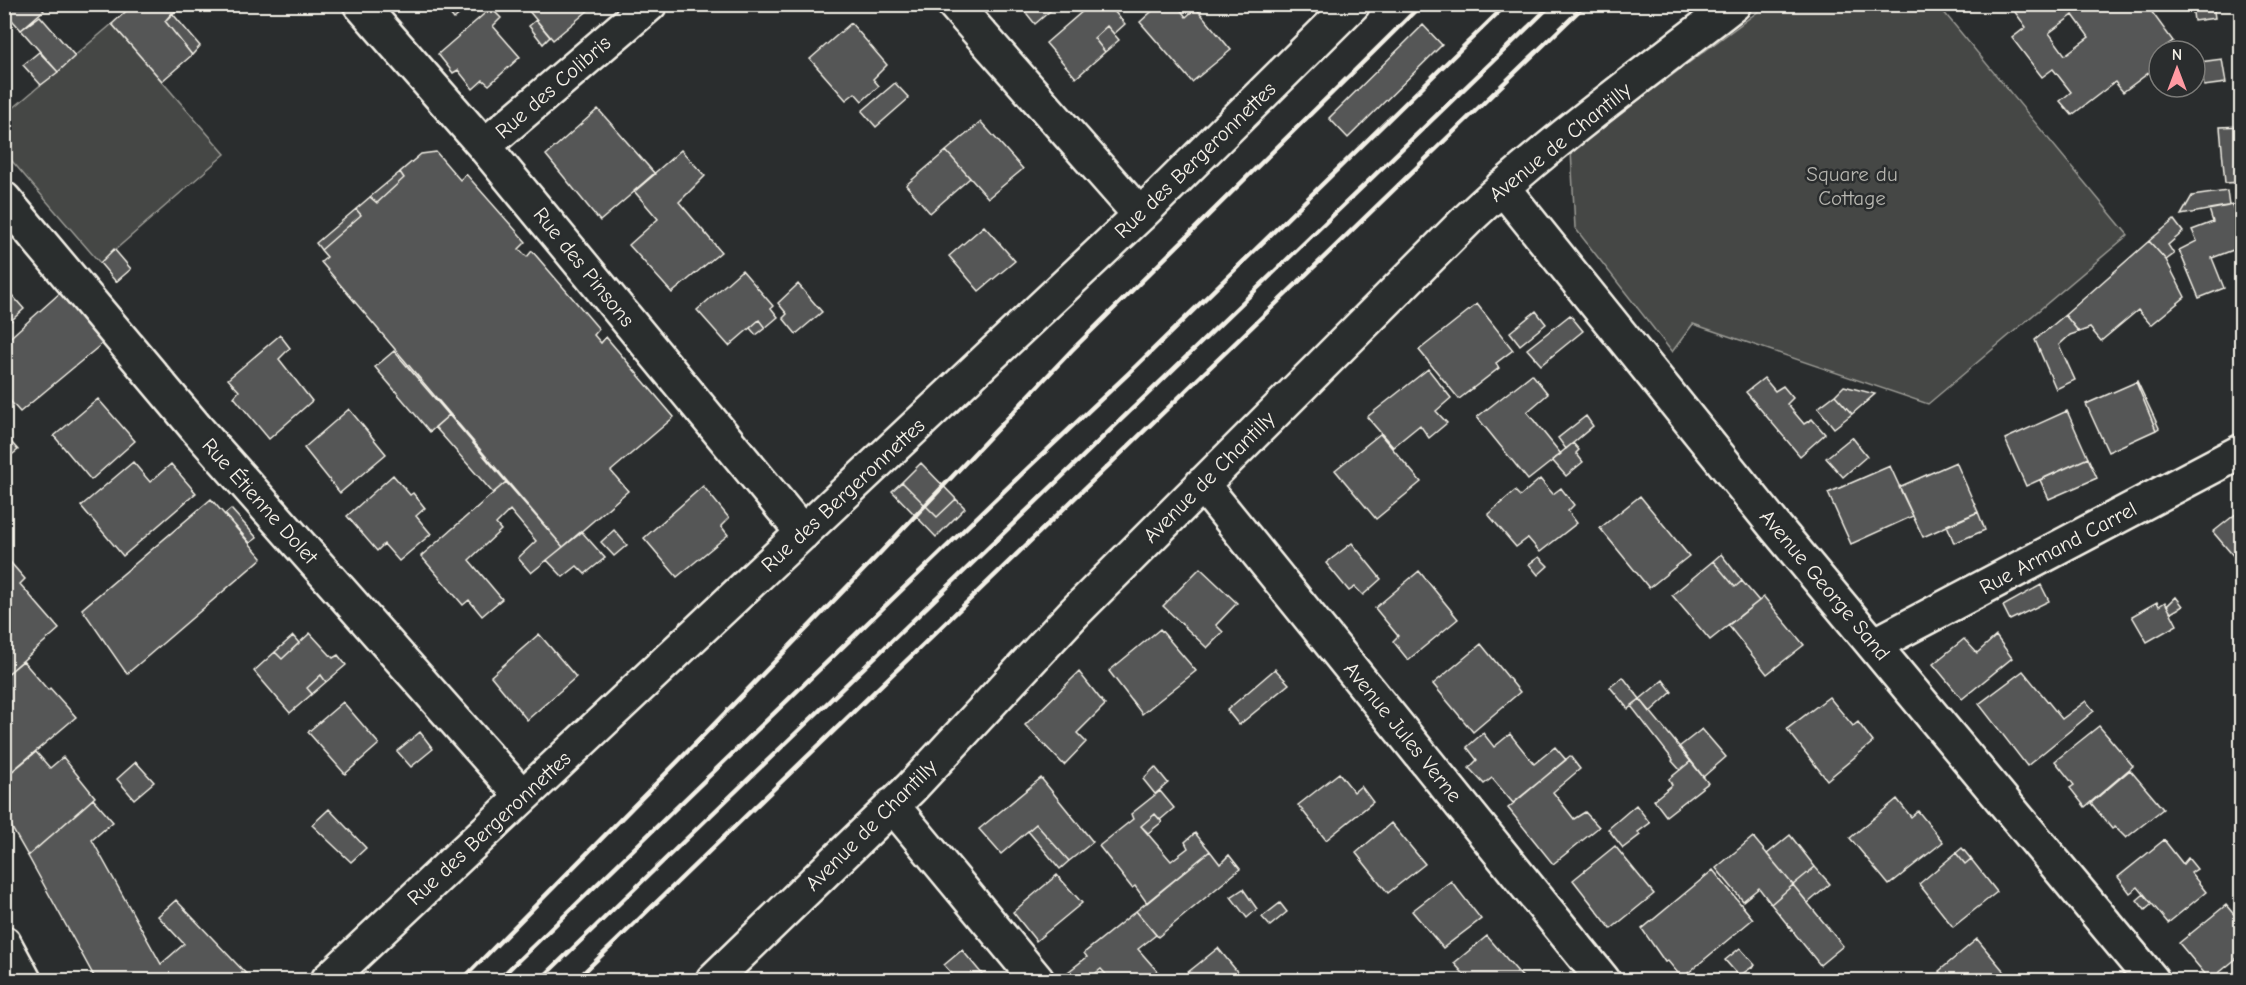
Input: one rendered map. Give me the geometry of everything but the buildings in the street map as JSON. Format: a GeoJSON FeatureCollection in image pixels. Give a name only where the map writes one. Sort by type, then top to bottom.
{"type":"FeatureCollection","features":[{"type":"Feature","properties":{"kind":"street","name":"Rue des Pinsons"},"geometry":{"type":"LineString","coordinates":[[360,4],[484,146],[803,533]]}},
{"type":"Feature","properties":{"kind":"street","name":"Rue des Colibris"},"geometry":{"type":"LineString","coordinates":[[484,146],[650,4]]}},
{"type":"Feature","properties":{"kind":"street"},"geometry":{"type":"LineString","coordinates":[[954,4],[1140,215]]}},
{"type":"Feature","properties":{"kind":"street","name":"Rue des Bergeronnettes"},"geometry":{"type":"LineString","coordinates":[[328,981],[1140,215],[1353,4]]}},
{"type":"Feature","properties":{"kind":"street","name":"Avenue de Chantilly"},"geometry":{"type":"LineString","coordinates":[[713,981],[892,805],[1037,655],[1074,613],[1202,484],[1502,187],[1734,4]]}},
{"type":"Feature","properties":{"kind":"street","name":"Avenue George Sand"},"geometry":{"type":"LineString","coordinates":[[1502,187],[1777,529],[2152,981]]}},
{"type":"Feature","properties":{"kind":"street","name":"Rue Étienne Dolet"},"geometry":{"type":"LineString","coordinates":[[4,199],[205,438],[522,796]]}},
{"type":"Feature","properties":{"kind":"street","name":"Rue Armand Carrel"},"geometry":{"type":"LineString","coordinates":[[1874,645],[2241,451]]}},
{"type":"Feature","properties":{"kind":"street","name":"Avenue Jules Verne"},"geometry":{"type":"LineString","coordinates":[[1202,484],[1603,981]]}},
{"type":"Feature","properties":{"kind":"street"},"geometry":{"type":"LineString","coordinates":[[892,805],[1037,981]]}},
{"type":"Feature","properties":{"kind":"street"},"geometry":{"type":"LineString","coordinates":[[4,943],[24,981]]}},
{"type":"Feature","properties":{"kind":"green space","name":"Square du Cottage"},"geometry":{"type":"Polygon","coordinates":[[[1767,5],[1938,5],[2128,235],[1928,404],[1693,324],[1672,352],[1575,228],[1571,150],[1767,5]]]}},
{"type":"Feature","properties":{"kind":"green space"},"geometry":{"type":"Polygon","coordinates":[[[112,24],[225,154],[100,263],[5,153],[4,116],[112,24]]]}},
{"type":"Feature","properties":{"kind":"railway"},"geometry":{"type":"LineString","coordinates":[[462,980],[880,553],[1072,350],[1422,4]]}},
{"type":"Feature","properties":{"kind":"railway"},"geometry":{"type":"LineString","coordinates":[[498,980],[1129,373],[1507,4]]}},
{"type":"Feature","properties":{"kind":"railway"},"geometry":{"type":"LineString","coordinates":[[540,980],[1552,4]]}},
{"type":"Feature","properties":{"kind":"railway"},"geometry":{"type":"LineString","coordinates":[[576,980],[1586,4]]}}]}
